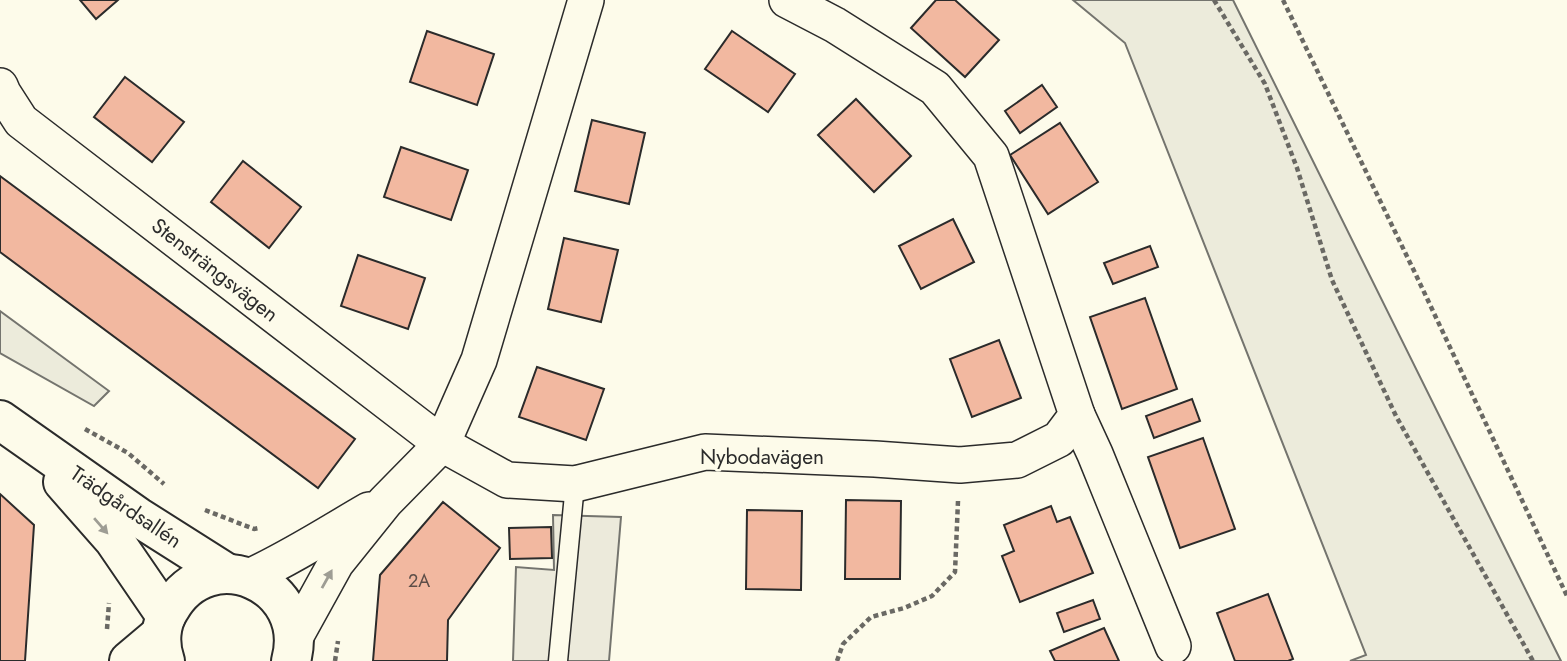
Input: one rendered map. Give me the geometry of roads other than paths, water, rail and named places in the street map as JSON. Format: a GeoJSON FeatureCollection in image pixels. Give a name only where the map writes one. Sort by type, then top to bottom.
{"type":"FeatureCollection","features":[{"type":"Feature","properties":{"kind":"street"},"geometry":{"type":"LineString","coordinates":[[292,655],[336,563],[385,502],[442,444],[479,360],[586,0]]}},
{"type":"Feature","properties":{"kind":"street"},"geometry":{"type":"LineString","coordinates":[[787,0],[835,25],[935,88],[991,156],[1077,415],[1172,646]]}},
{"type":"Feature","properties":{"kind":"street","name":"Stensträngsvägen"},"geometry":{"type":"LineString","coordinates":[[0,86],[22,121],[442,444]]}},
{"type":"Feature","properties":{"kind":"street","name":"Nybodavägen"},"geometry":{"type":"LineString","coordinates":[[442,444],[507,480],[575,484],[705,452],[960,465],[1017,460],[1059,439],[1077,415]]}},
{"type":"Feature","properties":{"kind":"street","name":"Trädgårdsallén"},"geometry":{"type":"LineString","coordinates":[[12,429],[138,517],[239,576],[268,587],[282,603],[291,620],[292,655]]}},
{"type":"Feature","properties":{"kind":"street","name":"Trädgårdsallén"},"geometry":{"type":"LineString","coordinates":[[12,429],[114,540],[164,637]]}},
{"type":"Feature","properties":{"kind":"street"},"geometry":{"type":"LineString","coordinates":[[129,661],[164,637],[175,599],[189,586],[208,577],[239,576],[282,562],[385,502]]}},
{"type":"Feature","properties":{"kind":"lane"},"geometry":{"type":"LineString","coordinates":[[558,661],[575,484]]}}]}
